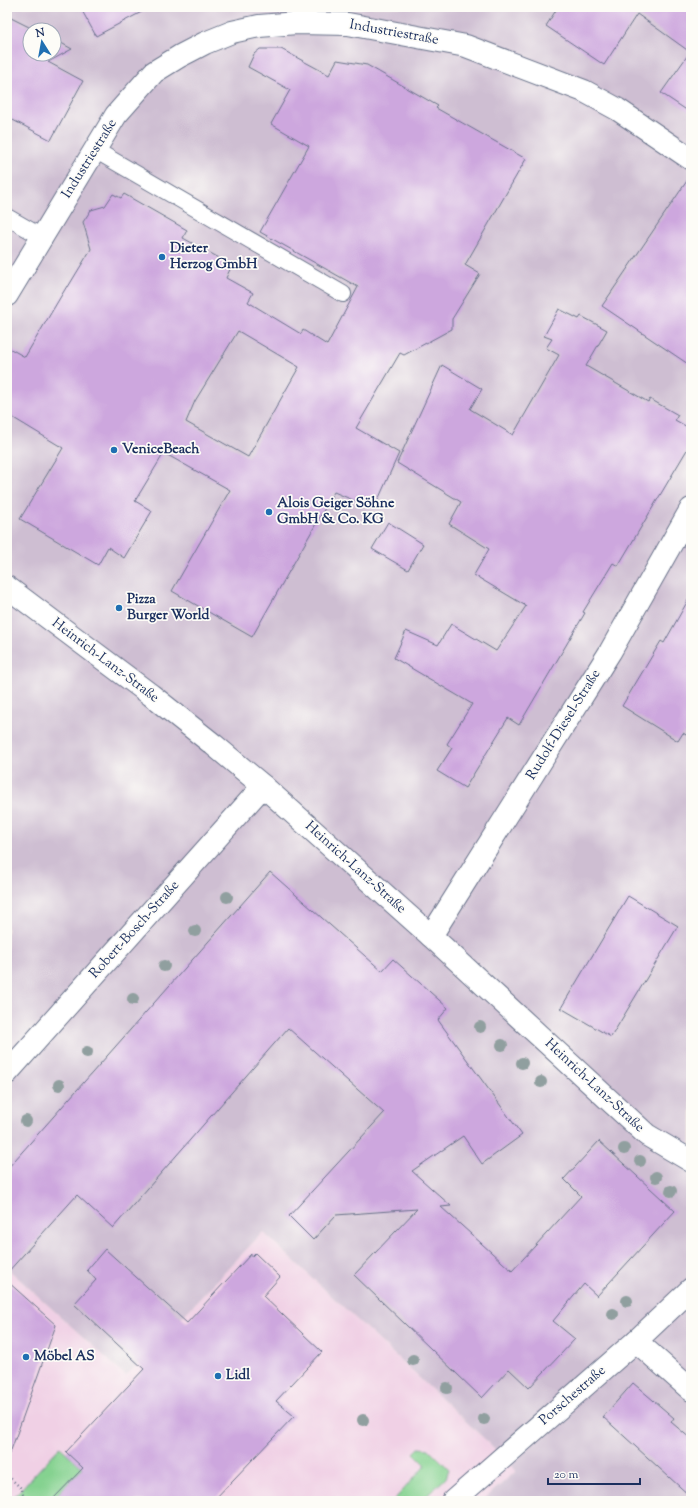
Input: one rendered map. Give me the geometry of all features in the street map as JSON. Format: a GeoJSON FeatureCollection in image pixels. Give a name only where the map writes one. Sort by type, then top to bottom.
{"type":"FeatureCollection","features":[{"type":"Feature","properties":{"kind":"street","name":"Industriestraße"},"geometry":{"type":"LineString","coordinates":[[7,295],[116,115],[154,72],[205,43],[232,32],[259,26],[304,23],[348,24],[466,46],[584,91],[618,109],[691,159]]}},
{"type":"Feature","properties":{"kind":"street","name":"Rudolf-Diesel-Straße"},"geometry":{"type":"LineString","coordinates":[[431,936],[610,652],[691,509]]}},
{"type":"Feature","properties":{"kind":"street","name":"Heinrich-Lanz-Straße"},"geometry":{"type":"LineString","coordinates":[[7,587],[150,695],[263,786],[431,936],[647,1135],[691,1161]]}},
{"type":"Feature","properties":{"kind":"street","name":"Robert-Bosch-Straße"},"geometry":{"type":"LineString","coordinates":[[7,1073],[263,786]]}},
{"type":"Feature","properties":{"kind":"street","name":"Porschestraße"},"geometry":{"type":"LineString","coordinates":[[453,1501],[636,1341],[691,1289]]}},
{"type":"Feature","properties":{"kind":"street"},"geometry":{"type":"LineString","coordinates":[[636,1341],[691,1390]]}},
{"type":"Feature","properties":{"kind":"lane"},"geometry":{"type":"LineString","coordinates":[[95,150],[343,294]]}},
{"type":"Feature","properties":{"kind":"lane"},"geometry":{"type":"LineString","coordinates":[[7,217],[42,237]]}},
{"type":"Feature","properties":{"kind":"path"},"geometry":{"type":"LineString","coordinates":[[8,1476],[22,1488],[24,1501]]}},
{"type":"Feature","properties":{"kind":"shaded area"},"geometry":{"type":"Polygon","coordinates":[[[7,7],[691,7],[691,1501],[482,1501],[516,1471],[490,1444],[263,1232],[126,1376],[7,1268],[7,7]]]}},
{"type":"Feature","properties":{"kind":"shaded area"},"geometry":{"type":"Polygon","coordinates":[[[263,1232],[490,1444],[516,1471],[482,1501],[7,1501],[7,1268],[126,1376],[263,1232]]]}},
{"type":"Feature","properties":{"kind":"green space"},"geometry":{"type":"Polygon","coordinates":[[[60,1447],[83,1468],[51,1501],[10,1501],[60,1447]]]}},
{"type":"Feature","properties":{"kind":"green space"},"geometry":{"type":"Polygon","coordinates":[[[419,1448],[429,1449],[449,1469],[446,1478],[421,1501],[393,1501],[426,1465],[414,1453],[419,1448]]]}},
{"type":"Feature","properties":{"kind":"building"},"geometry":{"type":"Polygon","coordinates":[[[80,7],[151,7],[96,36],[80,7]]]}},
{"type":"Feature","properties":{"kind":"building"},"geometry":{"type":"Polygon","coordinates":[[[558,7],[691,7],[691,113],[661,93],[690,52],[637,14],[604,65],[546,26],[558,7]]]}},
{"type":"Feature","properties":{"kind":"building"},"geometry":{"type":"Polygon","coordinates":[[[7,16],[22,24],[22,62],[48,62],[83,81],[51,140],[7,117],[7,16]]]}},
{"type":"Feature","properties":{"kind":"building"},"geometry":{"type":"Polygon","coordinates":[[[62,43],[72,49],[62,54],[62,43]]]}},
{"type":"Feature","properties":{"kind":"building"},"geometry":{"type":"Polygon","coordinates":[[[260,49],[281,49],[329,75],[337,60],[367,65],[438,106],[436,108],[526,159],[465,265],[480,274],[452,319],[452,329],[404,355],[400,353],[356,428],[399,453],[374,509],[334,492],[252,637],[172,591],[230,490],[164,453],[135,501],[152,511],[124,558],[108,547],[98,565],[20,519],[63,448],[7,414],[7,347],[25,357],[91,249],[83,222],[91,210],[105,206],[113,194],[121,198],[124,194],[187,230],[183,238],[232,265],[226,278],[253,293],[248,302],[301,334],[303,330],[327,345],[358,287],[260,232],[309,146],[271,124],[290,90],[248,67],[254,54],[260,49]],[[238,331],[195,401],[186,422],[248,457],[299,367],[238,331]]]}},
{"type":"Feature","properties":{"kind":"building"},"geometry":{"type":"Polygon","coordinates":[[[691,175],[691,366],[602,306],[691,175]]]}},
{"type":"Feature","properties":{"kind":"building"},"geometry":{"type":"Polygon","coordinates":[[[559,309],[579,319],[581,316],[607,330],[586,366],[648,402],[650,399],[678,415],[675,420],[691,429],[691,443],[618,566],[613,563],[583,612],[585,613],[519,725],[508,718],[465,788],[437,771],[452,748],[447,744],[472,704],[394,658],[406,631],[438,645],[451,624],[496,651],[526,606],[474,575],[489,549],[449,524],[461,502],[397,463],[442,365],[482,389],[470,409],[513,435],[559,355],[546,348],[552,339],[544,336],[559,309]]]}},
{"type":"Feature","properties":{"kind":"building"},"geometry":{"type":"Polygon","coordinates":[[[388,522],[423,544],[408,570],[372,549],[388,522]]]}},
{"type":"Feature","properties":{"kind":"building"},"geometry":{"type":"Polygon","coordinates":[[[691,595],[691,738],[683,733],[678,741],[622,706],[661,641],[664,643],[691,595]]]}},
{"type":"Feature","properties":{"kind":"building"},"geometry":{"type":"Polygon","coordinates":[[[270,872],[382,971],[393,959],[448,1008],[438,1020],[522,1135],[482,1164],[463,1136],[412,1171],[451,1206],[441,1207],[512,1271],[581,1196],[564,1179],[599,1141],[675,1211],[597,1296],[584,1284],[553,1321],[575,1339],[529,1388],[509,1369],[482,1398],[354,1275],[417,1209],[336,1215],[313,1240],[289,1216],[384,1113],[288,1028],[113,1228],[77,1195],[7,1273],[7,1169],[270,872]]]}},
{"type":"Feature","properties":{"kind":"building"},"geometry":{"type":"Polygon","coordinates":[[[628,896],[678,926],[611,1037],[561,1008],[628,896]]]}},
{"type":"Feature","properties":{"kind":"building","name":"Lidl"},"geometry":{"type":"Polygon","coordinates":[[[105,1249],[187,1323],[251,1254],[251,1257],[255,1253],[280,1277],[263,1296],[322,1352],[276,1401],[294,1416],[213,1501],[51,1501],[83,1468],[66,1452],[144,1369],[74,1304],[96,1280],[87,1270],[105,1249]]]}},
{"type":"Feature","properties":{"kind":"building","name":"Möbel AS"},"geometry":{"type":"Polygon","coordinates":[[[7,1281],[56,1325],[10,1453],[7,1453],[7,1281]]]}},
{"type":"Feature","properties":{"kind":"building"},"geometry":{"type":"Polygon","coordinates":[[[633,1383],[674,1418],[671,1422],[691,1439],[691,1497],[603,1417],[633,1383]]]}},
{"type":"Feature","properties":{"kind":"place","name":"Dieter Herzog GmbH"},"geometry":{"type":"Point","coordinates":[162,257]}},
{"type":"Feature","properties":{"kind":"place","name":"VeniceBeach"},"geometry":{"type":"Point","coordinates":[114,450]}},
{"type":"Feature","properties":{"kind":"place","name":"Alois Geiger Söhne GmbH & Co. KG"},"geometry":{"type":"Point","coordinates":[269,512]}},
{"type":"Feature","properties":{"kind":"place","name":"Pizza Burger World"},"geometry":{"type":"Point","coordinates":[119,608]}},
{"type":"Feature","properties":{"kind":"place","name":"Möbel AS"},"geometry":{"type":"Point","coordinates":[26,1357]}},
{"type":"Feature","properties":{"kind":"place","name":"Lidl"},"geometry":{"type":"Point","coordinates":[218,1376]}}]}
